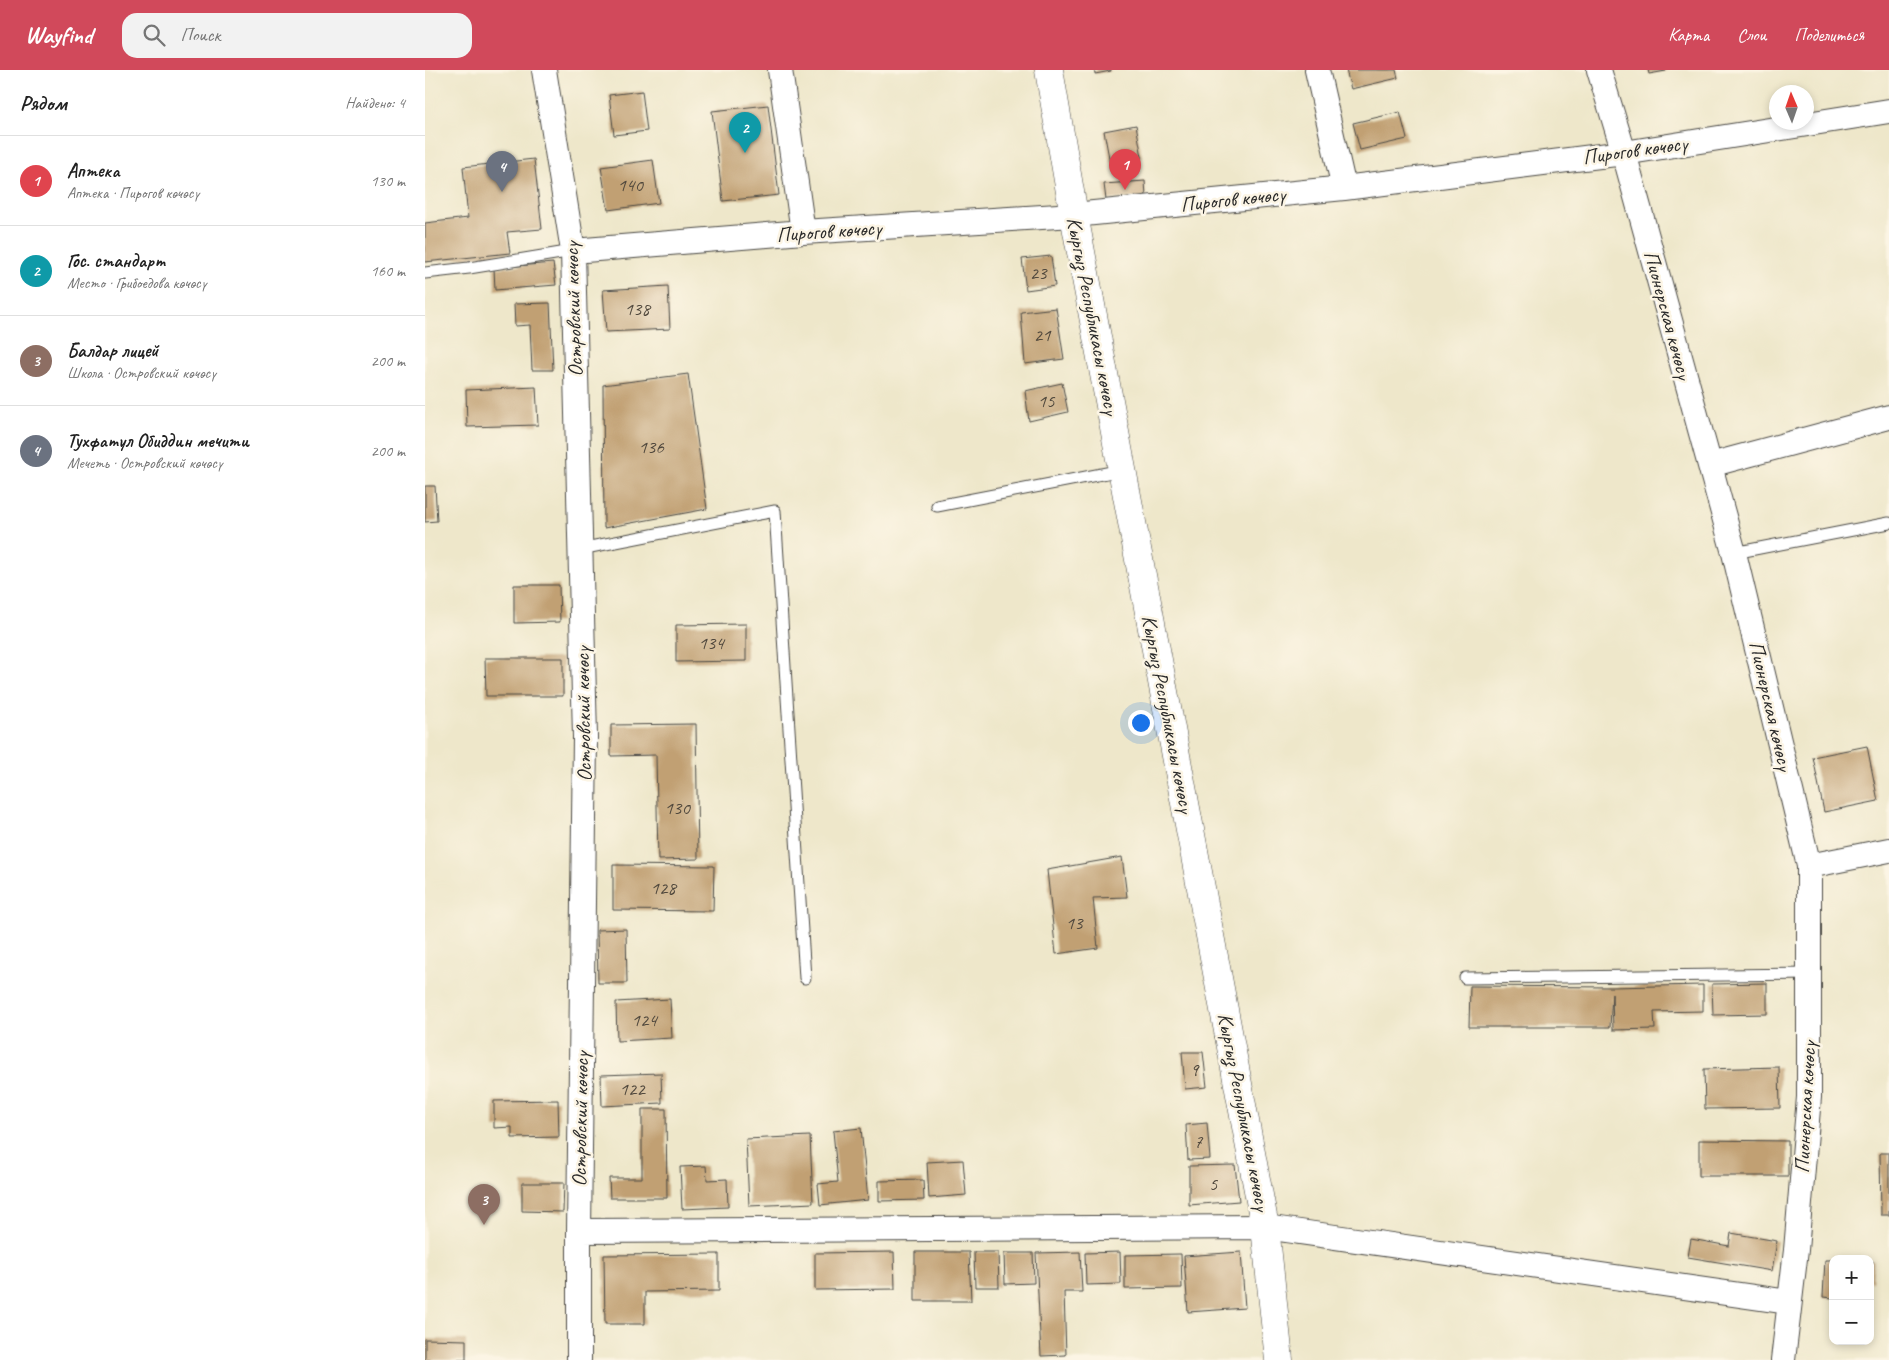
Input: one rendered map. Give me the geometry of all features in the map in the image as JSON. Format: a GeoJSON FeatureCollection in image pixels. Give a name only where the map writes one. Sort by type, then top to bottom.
{"type":"FeatureCollection","features":[{"type":"Feature","properties":{"kind":"main road","name":"Кыргыз Республикасы көчөсү"},"geometry":{"type":"LineString","coordinates":[[1049,70],[1074,215],[1265,1227],[1279,1360]]}},
{"type":"Feature","properties":{"kind":"street","name":"Островский көчөсү"},"geometry":{"type":"LineString","coordinates":[[544,70],[573,251],[585,737],[579,1360]]}},
{"type":"Feature","properties":{"kind":"street"},"geometry":{"type":"LineString","coordinates":[[780,70],[803,232]]}},
{"type":"Feature","properties":{"kind":"street"},"geometry":{"type":"LineString","coordinates":[[1317,70],[1344,188]]}},
{"type":"Feature","properties":{"kind":"street","name":"Пионерская көчөсү"},"geometry":{"type":"LineString","coordinates":[[1599,70],[1624,153],[1734,553],[1809,866],[1809,1097],[1796,1250],[1783,1360]]}},
{"type":"Feature","properties":{"kind":"street","name":"Пирогов көчөсү"},"geometry":{"type":"LineString","coordinates":[[573,251],[803,232],[1074,215],[1344,188],[1624,153],[1889,111]]}},
{"type":"Feature","properties":{"kind":"street"},"geometry":{"type":"LineString","coordinates":[[1710,465],[1889,417]]}},
{"type":"Feature","properties":{"kind":"street"},"geometry":{"type":"LineString","coordinates":[[1809,866],[1889,850]]}},
{"type":"Feature","properties":{"kind":"street"},"geometry":{"type":"LineString","coordinates":[[579,1231],[1265,1227],[1789,1302]]}},
{"type":"Feature","properties":{"kind":"lane"},"geometry":{"type":"LineString","coordinates":[[425,272],[469,268],[573,251]]}},
{"type":"Feature","properties":{"kind":"lane"},"geometry":{"type":"LineString","coordinates":[[937,506],[1122,470]]}},
{"type":"Feature","properties":{"kind":"lane"},"geometry":{"type":"LineString","coordinates":[[580,549],[775,511],[805,978]]}},
{"type":"Feature","properties":{"kind":"lane"},"geometry":{"type":"LineString","coordinates":[[1734,553],[1889,523]]}},
{"type":"Feature","properties":{"kind":"lane"},"geometry":{"type":"LineString","coordinates":[[1465,978],[1809,974]]}},
{"type":"Feature","properties":{"kind":"building"},"geometry":{"type":"Polygon","coordinates":[[[1095,70],[1111,70],[1111,71],[1095,74],[1095,70]]]}},
{"type":"Feature","properties":{"kind":"building"},"geometry":{"type":"Polygon","coordinates":[[[1346,70],[1396,70],[1398,78],[1351,89],[1346,70]]]}},
{"type":"Feature","properties":{"kind":"building"},"geometry":{"type":"Polygon","coordinates":[[[1648,70],[1666,70],[1666,71],[1649,74],[1648,70]]]}},
{"type":"Feature","properties":{"kind":"building"},"geometry":{"type":"Polygon","coordinates":[[[642,91],[647,131],[614,135],[609,95],[642,91]]]}},
{"type":"Feature","properties":{"kind":"building"},"geometry":{"type":"Polygon","coordinates":[[[768,105],[779,195],[723,201],[712,111],[768,105]]]}},
{"type":"Feature","properties":{"kind":"building"},"geometry":{"type":"Polygon","coordinates":[[[1400,112],[1407,139],[1360,150],[1353,123],[1400,112]]]}},
{"type":"Feature","properties":{"kind":"building"},"geometry":{"type":"Polygon","coordinates":[[[1136,125],[1142,157],[1110,163],[1104,131],[1136,125]]]}},
{"type":"Feature","properties":{"kind":"building"},"geometry":{"type":"Polygon","coordinates":[[[534,159],[542,229],[507,232],[510,253],[425,262],[425,223],[468,218],[463,167],[534,159]]]}},
{"type":"Feature","properties":{"kind":"building"},"geometry":{"type":"Polygon","coordinates":[[[653,160],[659,203],[608,210],[601,167],[653,160]]]}},
{"type":"Feature","properties":{"kind":"building"},"geometry":{"type":"Polygon","coordinates":[[[1145,181],[1146,197],[1106,200],[1104,184],[1145,181]]]}},
{"type":"Feature","properties":{"kind":"building"},"geometry":{"type":"Polygon","coordinates":[[[1051,256],[1055,286],[1026,290],[1022,259],[1051,256]]]}},
{"type":"Feature","properties":{"kind":"building"},"geometry":{"type":"Polygon","coordinates":[[[553,263],[556,285],[495,290],[494,268],[553,263]]]}},
{"type":"Feature","properties":{"kind":"building"},"geometry":{"type":"Polygon","coordinates":[[[668,286],[670,329],[606,332],[603,290],[668,286]]]}},
{"type":"Feature","properties":{"kind":"building"},"geometry":{"type":"Polygon","coordinates":[[[550,303],[553,370],[532,370],[530,325],[515,326],[514,304],[550,303]]]}},
{"type":"Feature","properties":{"kind":"building"},"geometry":{"type":"Polygon","coordinates":[[[1056,308],[1064,359],[1025,364],[1021,312],[1056,308]]]}},
{"type":"Feature","properties":{"kind":"building"},"geometry":{"type":"Polygon","coordinates":[[[688,374],[707,509],[604,528],[603,385],[688,374]]]}},
{"type":"Feature","properties":{"kind":"building"},"geometry":{"type":"Polygon","coordinates":[[[1062,383],[1068,412],[1029,421],[1025,391],[1062,383]]]}},
{"type":"Feature","properties":{"kind":"building"},"geometry":{"type":"Polygon","coordinates":[[[536,387],[538,425],[467,427],[466,390],[536,387]]]}},
{"type":"Feature","properties":{"kind":"building"},"geometry":{"type":"Polygon","coordinates":[[[425,486],[435,486],[437,521],[425,522],[425,486]]]}},
{"type":"Feature","properties":{"kind":"building"},"geometry":{"type":"Polygon","coordinates":[[[514,585],[559,585],[560,622],[514,623],[514,585]]]}},
{"type":"Feature","properties":{"kind":"building"},"geometry":{"type":"Polygon","coordinates":[[[746,624],[746,661],[676,662],[676,625],[746,624]]]}},
{"type":"Feature","properties":{"kind":"building"},"geometry":{"type":"Polygon","coordinates":[[[485,658],[563,658],[563,696],[486,696],[485,658]]]}},
{"type":"Feature","properties":{"kind":"building"},"geometry":{"type":"Polygon","coordinates":[[[696,724],[698,859],[658,860],[656,755],[611,756],[611,725],[696,724]]]}},
{"type":"Feature","properties":{"kind":"building"},"geometry":{"type":"Polygon","coordinates":[[[1867,746],[1878,801],[1824,812],[1813,757],[1867,746]]]}},
{"type":"Feature","properties":{"kind":"building"},"geometry":{"type":"Polygon","coordinates":[[[1122,857],[1127,897],[1093,898],[1098,948],[1056,954],[1047,870],[1122,857]]]}},
{"type":"Feature","properties":{"kind":"building"},"geometry":{"type":"Polygon","coordinates":[[[613,865],[714,866],[713,911],[613,910],[613,865]]]}},
{"type":"Feature","properties":{"kind":"building"},"geometry":{"type":"Polygon","coordinates":[[[626,929],[627,983],[598,983],[597,930],[626,929]]]}},
{"type":"Feature","properties":{"kind":"building"},"geometry":{"type":"Polygon","coordinates":[[[1767,983],[1767,1014],[1713,1015],[1712,984],[1767,983]]]}},
{"type":"Feature","properties":{"kind":"building"},"geometry":{"type":"Polygon","coordinates":[[[1703,985],[1703,1011],[1654,1012],[1655,1029],[1613,1030],[1612,994],[1610,1027],[1469,1027],[1470,986],[1612,987],[1703,985]]]}},
{"type":"Feature","properties":{"kind":"building"},"geometry":{"type":"Polygon","coordinates":[[[670,999],[672,1038],[617,1041],[616,1002],[670,999]]]}},
{"type":"Feature","properties":{"kind":"building"},"geometry":{"type":"Polygon","coordinates":[[[1182,1052],[1203,1052],[1207,1087],[1185,1089],[1182,1052]]]}},
{"type":"Feature","properties":{"kind":"building"},"geometry":{"type":"Polygon","coordinates":[[[1779,1067],[1780,1108],[1705,1109],[1704,1069],[1779,1067]]]}},
{"type":"Feature","properties":{"kind":"building"},"geometry":{"type":"Polygon","coordinates":[[[661,1073],[662,1103],[602,1106],[601,1075],[661,1073]]]}},
{"type":"Feature","properties":{"kind":"building"},"geometry":{"type":"Polygon","coordinates":[[[558,1100],[559,1137],[512,1138],[512,1127],[494,1128],[494,1101],[558,1100]]]}},
{"type":"Feature","properties":{"kind":"building"},"geometry":{"type":"Polygon","coordinates":[[[642,1109],[666,1109],[667,1198],[610,1198],[609,1178],[642,1178],[642,1109]]]}},
{"type":"Feature","properties":{"kind":"building"},"geometry":{"type":"Polygon","coordinates":[[[1207,1123],[1210,1159],[1188,1160],[1186,1125],[1207,1123]]]}},
{"type":"Feature","properties":{"kind":"building"},"geometry":{"type":"Polygon","coordinates":[[[861,1128],[868,1200],[820,1205],[818,1184],[838,1182],[833,1131],[861,1128]]]}},
{"type":"Feature","properties":{"kind":"building"},"geometry":{"type":"Polygon","coordinates":[[[810,1136],[813,1203],[749,1206],[746,1139],[810,1136]]]}},
{"type":"Feature","properties":{"kind":"building"},"geometry":{"type":"Polygon","coordinates":[[[1699,1140],[1788,1141],[1788,1176],[1699,1176],[1699,1140]]]}},
{"type":"Feature","properties":{"kind":"building"},"geometry":{"type":"Polygon","coordinates":[[[1880,1153],[1889,1153],[1889,1215],[1881,1215],[1880,1153]]]}},
{"type":"Feature","properties":{"kind":"building"},"geometry":{"type":"Polygon","coordinates":[[[963,1160],[966,1195],[929,1198],[927,1162],[963,1160]]]}},
{"type":"Feature","properties":{"kind":"building"},"geometry":{"type":"Polygon","coordinates":[[[1235,1165],[1239,1201],[1189,1205],[1189,1166],[1235,1165]]]}},
{"type":"Feature","properties":{"kind":"building"},"geometry":{"type":"Polygon","coordinates":[[[706,1166],[707,1180],[727,1179],[728,1207],[682,1209],[680,1167],[706,1166]]]}},
{"type":"Feature","properties":{"kind":"building"},"geometry":{"type":"Polygon","coordinates":[[[923,1180],[924,1200],[879,1201],[879,1181],[923,1180]]]}},
{"type":"Feature","properties":{"kind":"building"},"geometry":{"type":"Polygon","coordinates":[[[522,1183],[564,1183],[563,1212],[522,1211],[522,1183]]]}},
{"type":"Feature","properties":{"kind":"building"},"geometry":{"type":"Polygon","coordinates":[[[1731,1233],[1777,1241],[1772,1271],[1688,1257],[1691,1239],[1729,1246],[1731,1233]]]}},
{"type":"Feature","properties":{"kind":"building"},"geometry":{"type":"Polygon","coordinates":[[[894,1252],[895,1289],[815,1290],[815,1253],[894,1252]]]}},
{"type":"Feature","properties":{"kind":"building"},"geometry":{"type":"Polygon","coordinates":[[[915,1252],[969,1252],[971,1301],[915,1301],[915,1252]]]}},
{"type":"Feature","properties":{"kind":"building"},"geometry":{"type":"Polygon","coordinates":[[[974,1252],[998,1252],[999,1287],[975,1287],[974,1252]]]}},
{"type":"Feature","properties":{"kind":"building"},"geometry":{"type":"Polygon","coordinates":[[[1080,1252],[1082,1292],[1064,1292],[1066,1355],[1041,1356],[1036,1253],[1080,1252]]]}},
{"type":"Feature","properties":{"kind":"building"},"geometry":{"type":"Polygon","coordinates":[[[1120,1252],[1121,1284],[1086,1285],[1085,1253],[1120,1252]]]}},
{"type":"Feature","properties":{"kind":"building"},"geometry":{"type":"Polygon","coordinates":[[[1241,1252],[1245,1308],[1188,1312],[1184,1256],[1241,1252]]]}},
{"type":"Feature","properties":{"kind":"building"},"geometry":{"type":"Polygon","coordinates":[[[1004,1253],[1033,1253],[1034,1283],[1005,1284],[1004,1253]]]}},
{"type":"Feature","properties":{"kind":"building"},"geometry":{"type":"Polygon","coordinates":[[[719,1254],[719,1291],[645,1292],[645,1324],[605,1324],[604,1255],[719,1254]]]}},
{"type":"Feature","properties":{"kind":"building"},"geometry":{"type":"Polygon","coordinates":[[[1181,1254],[1182,1288],[1125,1289],[1125,1255],[1181,1254]]]}},
{"type":"Feature","properties":{"kind":"building"},"geometry":{"type":"Polygon","coordinates":[[[1825,1260],[1829,1260],[1829,1298],[1823,1297],[1825,1260]]]}},
{"type":"Feature","properties":{"kind":"building"},"geometry":{"type":"Polygon","coordinates":[[[425,1339],[466,1340],[466,1360],[425,1360],[425,1339]]]}},
{"type":"Feature","properties":{"kind":"place","name":"Гос. стандарт"},"geometry":{"type":"Point","coordinates":[745,153]}},
{"type":"Feature","properties":{"kind":"place","name":"Аптека"},"geometry":{"type":"Point","coordinates":[1125,190]}},
{"type":"Feature","properties":{"kind":"place","name":"Тухфатул Обиддин мечити"},"geometry":{"type":"Point","coordinates":[502,192]}},
{"type":"Feature","properties":{"kind":"place","name":"Балдар лицей"},"geometry":{"type":"Point","coordinates":[484,1225]}}]}
